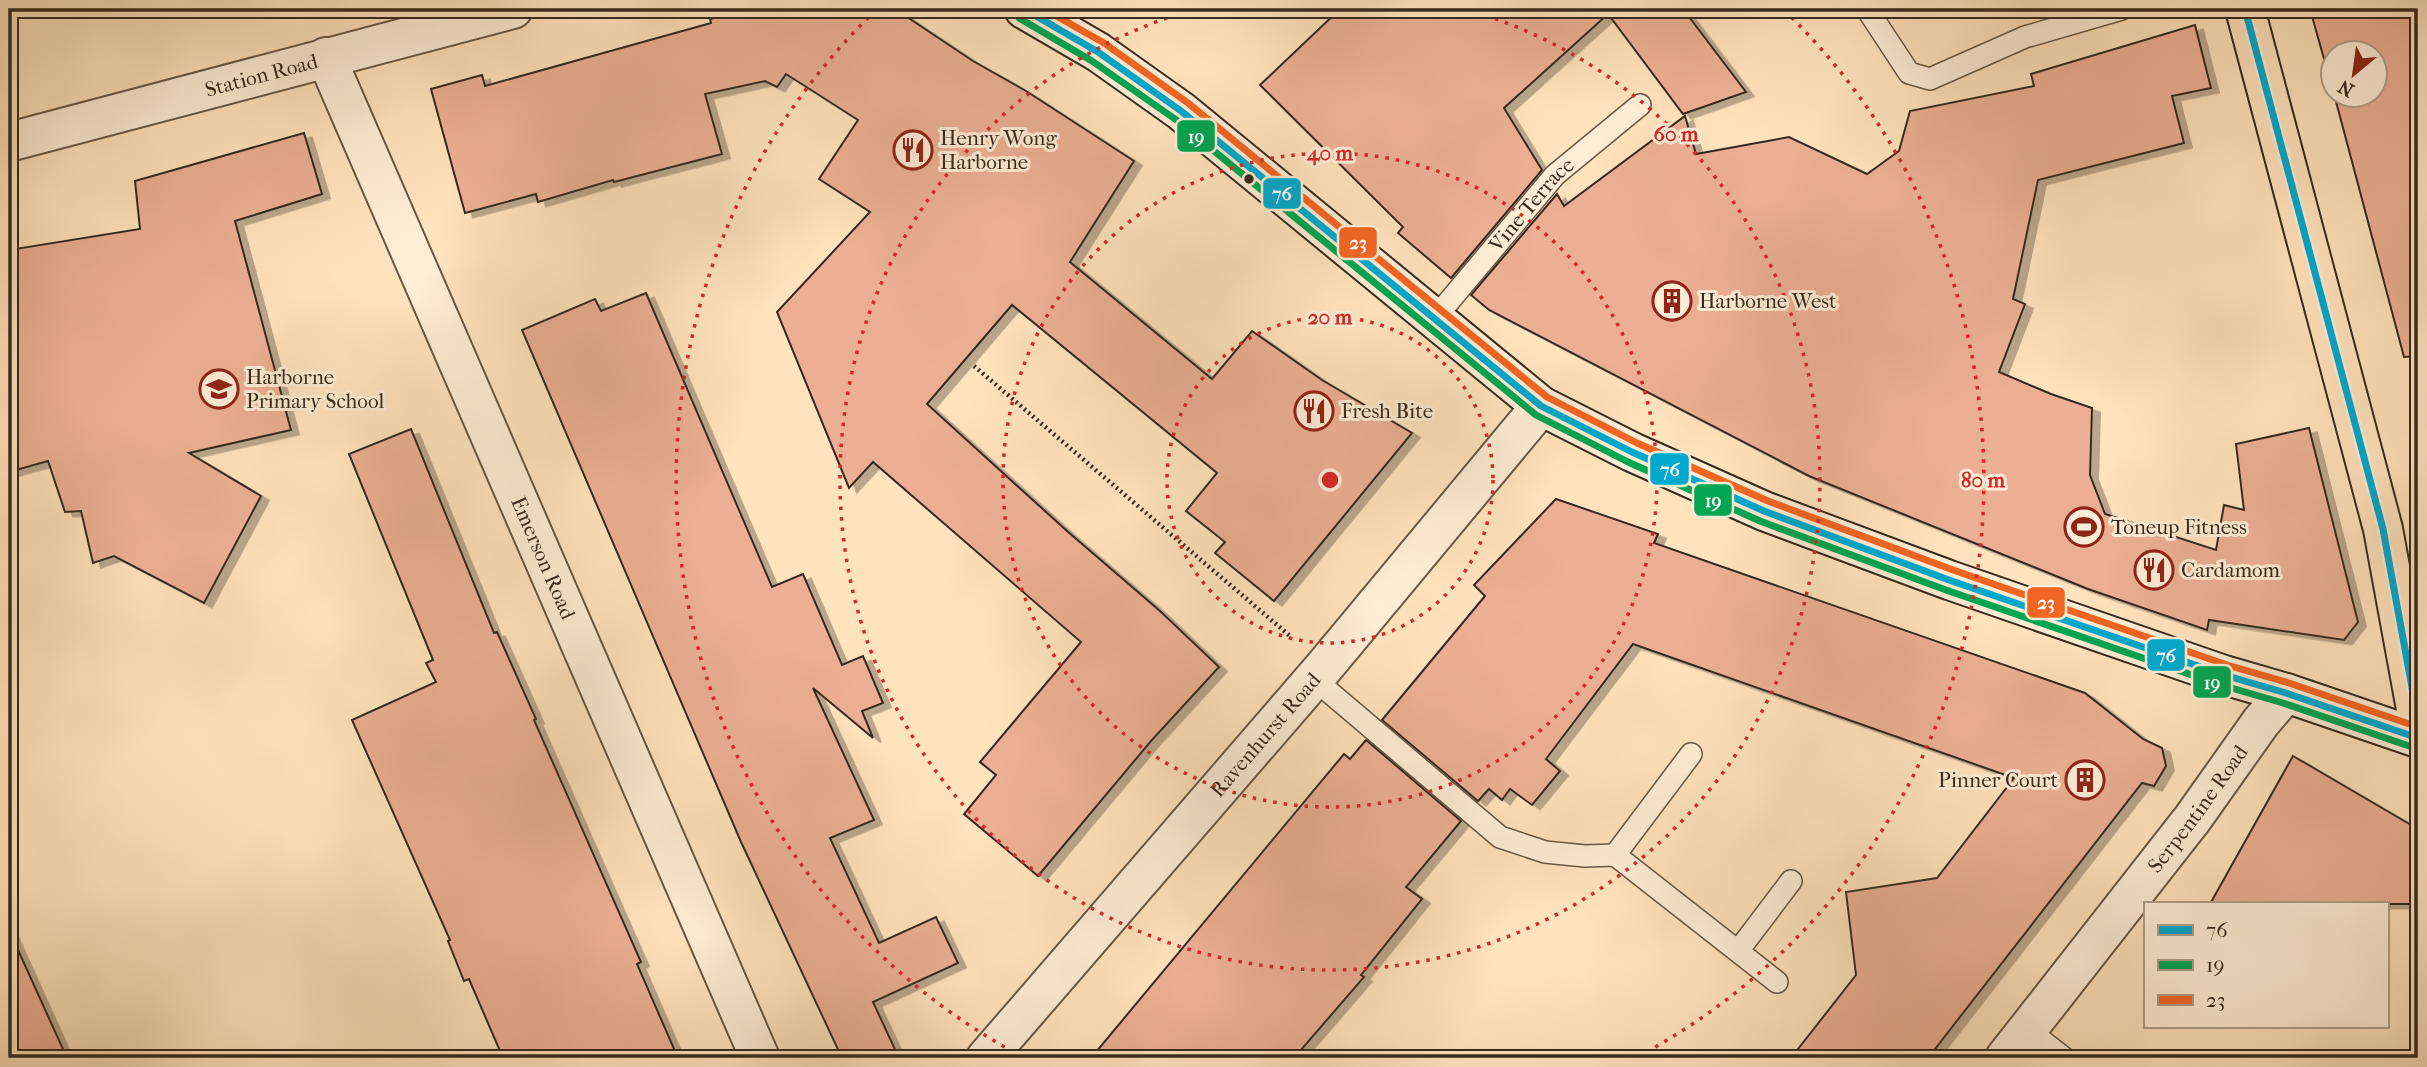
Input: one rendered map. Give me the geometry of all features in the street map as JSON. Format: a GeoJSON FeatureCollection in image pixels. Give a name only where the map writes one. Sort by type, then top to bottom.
{"type":"FeatureCollection","features":[{"type":"Feature","properties":{"kind":"main road"},"geometry":{"type":"LineString","coordinates":[[2245,9],[2384,528],[2418,720]]}},
{"type":"Feature","properties":{"kind":"street","name":"Station Road"},"geometry":{"type":"LineString","coordinates":[[9,142],[513,9]]}},
{"type":"Feature","properties":{"kind":"street"},"geometry":{"type":"LineString","coordinates":[[1024,9],[1098,52],[1181,111],[1541,406],[1632,452],[1763,511],[2224,675],[2418,738]]}},
{"type":"Feature","properties":{"kind":"street","name":"Emerson Road"},"geometry":{"type":"LineString","coordinates":[[326,57],[760,1058]]}},
{"type":"Feature","properties":{"kind":"street","name":"Ravenhurst Road"},"geometry":{"type":"LineString","coordinates":[[986,1058],[1320,672],[1541,406]]}},
{"type":"Feature","properties":{"kind":"street","name":"Serpentine Road"},"geometry":{"type":"LineString","coordinates":[[2016,1044],[2193,818],[2261,722],[2286,693]]}},
{"type":"Feature","properties":{"kind":"lane"},"geometry":{"type":"LineString","coordinates":[[1867,9],[1909,73],[1930,79],[2025,37],[2122,9]]}},
{"type":"Feature","properties":{"kind":"lane","name":"Vine Terrace"},"geometry":{"type":"LineString","coordinates":[[1435,318],[1555,175],[1640,105]]}},
{"type":"Feature","properties":{"kind":"lane"},"geometry":{"type":"LineString","coordinates":[[1320,672],[1500,837],[1545,852],[1585,856],[1615,855],[1777,982]]}},
{"type":"Feature","properties":{"kind":"lane"},"geometry":{"type":"LineString","coordinates":[[1615,855],[1691,754]]}},
{"type":"Feature","properties":{"kind":"lane"},"geometry":{"type":"LineString","coordinates":[[1738,951],[1791,881]]}},
{"type":"Feature","properties":{"kind":"lane"},"geometry":{"type":"LineString","coordinates":[[2016,1044],[2064,1058]]}},
{"type":"Feature","properties":{"kind":"path"},"geometry":{"type":"LineString","coordinates":[[974,366],[1320,672]]}},
{"type":"Feature","properties":{"kind":"building"},"geometry":{"type":"Polygon","coordinates":[[[747,9],[895,9],[973,61],[1026,91],[1134,161],[1070,262],[1212,379],[1252,331],[1322,380],[1412,433],[1274,601],[1215,553],[1225,542],[1186,511],[1217,473],[1012,305],[927,404],[1160,611],[1219,667],[1151,741],[1038,876],[964,814],[996,775],[980,762],[1081,642],[873,462],[849,488],[777,312],[870,212],[819,179],[858,120],[786,74],[777,87],[765,81],[705,94],[722,154],[614,182],[613,180],[538,202],[536,194],[465,213],[431,89],[482,75],[485,86],[711,23],[710,19],[747,9]]]}},
{"type":"Feature","properties":{"kind":"building"},"geometry":{"type":"Polygon","coordinates":[[[1340,9],[1683,9],[1746,92],[1683,114],[1608,14],[1504,108],[1542,170],[1451,278],[1398,233],[1403,227],[1260,85],[1340,9]]]}},
{"type":"Feature","properties":{"kind":"building"},"geometry":{"type":"Polygon","coordinates":[[[2310,9],[2411,9],[2418,37],[2418,356],[2404,357],[2338,108],[2388,108],[2388,38],[2318,38],[2310,9]]]}},
{"type":"Feature","properties":{"kind":"building"},"geometry":{"type":"Polygon","coordinates":[[[2195,25],[2211,88],[2172,96],[2184,143],[2038,180],[2013,299],[2025,304],[1999,372],[2092,408],[2090,475],[2105,514],[2216,550],[2224,505],[2244,510],[2236,444],[2309,428],[2358,622],[2344,640],[2209,620],[2207,630],[2088,589],[1809,476],[1489,310],[1471,295],[1557,194],[1564,206],[1685,116],[1696,154],[1789,137],[1867,174],[1899,151],[1910,111],[2034,86],[2031,74],[2195,25]]]}},
{"type":"Feature","properties":{"kind":"building"},"geometry":{"type":"Polygon","coordinates":[[[304,133],[322,194],[235,221],[291,430],[189,453],[261,496],[204,603],[114,556],[93,563],[81,511],[65,512],[48,461],[9,472],[9,250],[140,229],[135,181],[304,133]]]}},
{"type":"Feature","properties":{"kind":"building"},"geometry":{"type":"Polygon","coordinates":[[[646,293],[772,587],[803,574],[842,665],[863,656],[883,703],[862,711],[873,738],[813,688],[874,820],[830,838],[879,943],[936,917],[958,963],[873,1002],[899,1058],[842,1058],[741,842],[522,330],[595,299],[601,311],[646,293]]]}},
{"type":"Feature","properties":{"kind":"building"},"geometry":{"type":"Polygon","coordinates":[[[411,429],[494,633],[497,632],[536,719],[534,720],[641,962],[637,964],[678,1058],[503,1058],[469,979],[464,981],[448,941],[450,940],[352,720],[436,682],[426,663],[433,660],[349,454],[411,429]]]}},
{"type":"Feature","properties":{"kind":"building","name":"Pinner Court"},"geometry":{"type":"Polygon","coordinates":[[[1556,499],[1658,534],[1654,543],[2085,693],[2143,739],[2162,748],[2166,766],[2154,786],[2142,783],[1928,1058],[1791,1058],[1856,975],[1846,892],[1937,878],[2014,778],[1633,644],[1546,759],[1560,771],[1532,805],[1510,789],[1502,800],[1489,789],[1478,801],[1382,720],[1485,596],[1474,585],[1556,499]]]}},
{"type":"Feature","properties":{"kind":"building"},"geometry":{"type":"Polygon","coordinates":[[[1366,740],[1461,821],[1406,887],[1422,899],[1361,975],[1364,977],[1294,1058],[1091,1058],[1344,754],[1350,759],[1366,740]]]}},
{"type":"Feature","properties":{"kind":"building"},"geometry":{"type":"Polygon","coordinates":[[[2293,756],[2418,829],[2418,904],[2211,902],[2293,756]]]}},
{"type":"Feature","properties":{"kind":"building"},"geometry":{"type":"Polygon","coordinates":[[[9,930],[67,1058],[9,1058],[9,930]]]}},
{"type":"Feature","properties":{"kind":"transit line","name":"76"},"geometry":{"type":"LineString","coordinates":[[1024,9],[1098,52],[1181,111],[1541,406],[1632,452],[1764,511],[1949,580],[2224,675],[2418,738]]}},
{"type":"Feature","properties":{"kind":"transit line","name":"23"},"geometry":{"type":"LineString","coordinates":[[1044,9],[1104,43],[1188,103],[1547,397],[1637,443],[1768,501],[1953,570],[2227,665],[2418,727]]}},
{"type":"Feature","properties":{"kind":"transit line","name":"76"},"geometry":{"type":"LineString","coordinates":[[2245,9],[2383,529],[2418,720]]}},
{"type":"Feature","properties":{"kind":"transit line","name":"19"},"geometry":{"type":"LineString","coordinates":[[1019,18],[1092,61],[1175,119],[1536,415],[1628,462],[1760,521],[1946,590],[2221,685],[2415,748]]}},
{"type":"Feature","properties":{"kind":"place","name":"Henry Wong Harborne"},"geometry":{"type":"Point","coordinates":[913,150]}},
{"type":"Feature","properties":{"kind":"place","name":"Harborne West"},"geometry":{"type":"Point","coordinates":[1672,301]}},
{"type":"Feature","properties":{"kind":"place","name":"Harborne Primary School"},"geometry":{"type":"Point","coordinates":[219,389]}},
{"type":"Feature","properties":{"kind":"place","name":"Fresh Bite"},"geometry":{"type":"Point","coordinates":[1314,411]}},
{"type":"Feature","properties":{"kind":"place","name":"Toneup Fitness"},"geometry":{"type":"Point","coordinates":[2084,527]}},
{"type":"Feature","properties":{"kind":"place","name":"Cardamom"},"geometry":{"type":"Point","coordinates":[2154,570]}},
{"type":"Feature","properties":{"kind":"place","name":"Pinner Court"},"geometry":{"type":"Point","coordinates":[2085,780]}}]}
